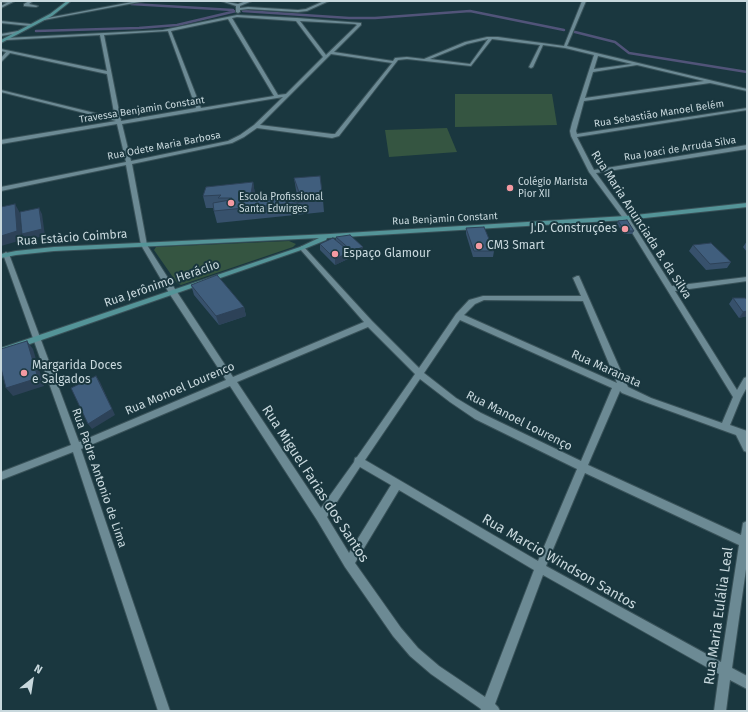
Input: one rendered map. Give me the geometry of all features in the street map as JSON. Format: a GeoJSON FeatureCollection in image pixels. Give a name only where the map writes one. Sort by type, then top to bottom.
{"type":"FeatureCollection","features":[{"type":"Feature","properties":{"kind":"main road"},"geometry":{"type":"LineString","coordinates":[[1,42],[30,25],[44,19],[69,1]]}},
{"type":"Feature","properties":{"kind":"main road","name":"Rua Benjamin Constant"},"geometry":{"type":"LineString","coordinates":[[144,245],[330,236],[626,218],[747,205]]}},
{"type":"Feature","properties":{"kind":"main road","name":"Rua Jerônimo Heráclio"},"geometry":{"type":"LineString","coordinates":[[1,351],[172,291],[302,248],[330,236]]}},
{"type":"Feature","properties":{"kind":"main road","name":"Rua Estàcio Coimbra"},"geometry":{"type":"LineString","coordinates":[[4,255],[34,251],[144,245]]}},
{"type":"Feature","properties":{"kind":"street"},"geometry":{"type":"LineString","coordinates":[[1,1],[12,2]]}},
{"type":"Feature","properties":{"kind":"street"},"geometry":{"type":"LineString","coordinates":[[31,1],[25,5],[36,6]]}},
{"type":"Feature","properties":{"kind":"street"},"geometry":{"type":"LineString","coordinates":[[44,19],[143,1]]}},
{"type":"Feature","properties":{"kind":"street"},"geometry":{"type":"LineString","coordinates":[[224,1],[238,5],[250,1]]}},
{"type":"Feature","properties":{"kind":"street"},"geometry":{"type":"LineString","coordinates":[[238,9],[248,8],[303,11],[327,1]]}},
{"type":"Feature","properties":{"kind":"street"},"geometry":{"type":"LineString","coordinates":[[565,47],[584,1]]}},
{"type":"Feature","properties":{"kind":"street"},"geometry":{"type":"LineString","coordinates":[[1,7],[12,2]]}},
{"type":"Feature","properties":{"kind":"street"},"geometry":{"type":"LineString","coordinates":[[237,16],[238,5]]}},
{"type":"Feature","properties":{"kind":"street"},"geometry":{"type":"LineString","coordinates":[[6,39],[102,35],[169,30],[237,16],[297,19],[326,58]]}},
{"type":"Feature","properties":{"kind":"street"},"geometry":{"type":"LineString","coordinates":[[229,17],[277,97]]}},
{"type":"Feature","properties":{"kind":"street","name":"Rua Odete Maria Barbosa"},"geometry":{"type":"LineString","coordinates":[[1,189],[222,145],[236,139],[256,126],[360,26],[359,24],[355,23],[297,19]]}},
{"type":"Feature","properties":{"kind":"street"},"geometry":{"type":"LineString","coordinates":[[1,22],[30,25]]}},
{"type":"Feature","properties":{"kind":"street"},"geometry":{"type":"LineString","coordinates":[[169,30],[200,109]]}},
{"type":"Feature","properties":{"kind":"street"},"geometry":{"type":"LineString","coordinates":[[1,35],[18,32]]}},
{"type":"Feature","properties":{"kind":"street"},"geometry":{"type":"LineString","coordinates":[[102,35],[119,121],[126,147],[144,245]]}},
{"type":"Feature","properties":{"kind":"street"},"geometry":{"type":"LineString","coordinates":[[256,126],[332,136],[337,135],[394,62],[400,58],[473,65],[491,38]]}},
{"type":"Feature","properties":{"kind":"street"},"geometry":{"type":"LineString","coordinates":[[424,60],[466,43],[491,38],[565,47],[747,90]]}},
{"type":"Feature","properties":{"kind":"street"},"geometry":{"type":"LineString","coordinates":[[531,67],[542,44]]}},
{"type":"Feature","properties":{"kind":"street"},"geometry":{"type":"LineString","coordinates":[[1,50],[110,73]]}},
{"type":"Feature","properties":{"kind":"street"},"geometry":{"type":"LineString","coordinates":[[1,61],[9,51]]}},
{"type":"Feature","properties":{"kind":"street"},"geometry":{"type":"LineString","coordinates":[[331,53],[394,62]]}},
{"type":"Feature","properties":{"kind":"street"},"geometry":{"type":"LineString","coordinates":[[574,136],[574,123],[596,54]]}},
{"type":"Feature","properties":{"kind":"street"},"geometry":{"type":"LineString","coordinates":[[591,71],[639,64]]}},
{"type":"Feature","properties":{"kind":"street"},"geometry":{"type":"LineString","coordinates":[[582,100],[712,81]]}},
{"type":"Feature","properties":{"kind":"street"},"geometry":{"type":"LineString","coordinates":[[1,90],[119,121]]}},
{"type":"Feature","properties":{"kind":"street","name":"Travessa Benjamin Constant"},"geometry":{"type":"LineString","coordinates":[[1,142],[119,121],[286,96]]}},
{"type":"Feature","properties":{"kind":"street","name":"Rua Sebastião Manoel Belém"},"geometry":{"type":"LineString","coordinates":[[574,136],[747,110]]}},
{"type":"Feature","properties":{"kind":"street","name":"Rua Maria Anunciada B. da Silva"},"geometry":{"type":"LineString","coordinates":[[574,136],[592,172],[626,218],[737,397]]}},
{"type":"Feature","properties":{"kind":"street","name":"Rua Joaci de Arruda Silva"},"geometry":{"type":"LineString","coordinates":[[592,172],[747,147]]}},
{"type":"Feature","properties":{"kind":"street","name":"Rua Miguel Farias dos Santos"},"geometry":{"type":"LineString","coordinates":[[144,245],[172,291],[321,517],[349,563],[397,632],[414,652],[435,670],[489,710]]}},
{"type":"Feature","properties":{"kind":"street","name":"Rua Manoel Lourenço"},"geometry":{"type":"LineString","coordinates":[[302,248],[369,323],[419,373],[454,400],[478,416],[746,543]]}},
{"type":"Feature","properties":{"kind":"street","name":"Rua Padre Antonio de Lima"},"geometry":{"type":"LineString","coordinates":[[4,255],[76,447],[164,711]]}},
{"type":"Feature","properties":{"kind":"street"},"geometry":{"type":"LineString","coordinates":[[489,710],[540,568],[583,467],[621,389],[577,278]]}},
{"type":"Feature","properties":{"kind":"street"},"geometry":{"type":"LineString","coordinates":[[670,289],[747,279]]}},
{"type":"Feature","properties":{"kind":"street"},"geometry":{"type":"LineString","coordinates":[[321,517],[459,316],[472,302],[484,298],[586,299]]}},
{"type":"Feature","properties":{"kind":"street","name":"Rua Maranata"},"geometry":{"type":"LineString","coordinates":[[459,316],[621,389],[677,411],[743,434]]}},
{"type":"Feature","properties":{"kind":"street","name":"Rua Monoel Lourenco"},"geometry":{"type":"LineString","coordinates":[[1,476],[76,447],[369,323]]}},
{"type":"Feature","properties":{"kind":"street"},"geometry":{"type":"LineString","coordinates":[[725,427],[737,397],[747,380]]}},
{"type":"Feature","properties":{"kind":"street"},"geometry":{"type":"LineString","coordinates":[[743,434],[747,448]]}},
{"type":"Feature","properties":{"kind":"street","name":"Rua Marcio Windson Santos"},"geometry":{"type":"LineString","coordinates":[[358,461],[540,568],[747,683]]}},
{"type":"Feature","properties":{"kind":"street"},"geometry":{"type":"LineString","coordinates":[[349,563],[397,484]]}},
{"type":"Feature","properties":{"kind":"street","name":"Rua Maria Eulália Leal"},"geometry":{"type":"LineString","coordinates":[[720,711],[746,543],[747,526]]}},
{"type":"Feature","properties":{"kind":"green space"},"geometry":{"type":"Polygon","coordinates":[[[455,94],[552,94],[557,125],[455,127],[455,94]]]}},
{"type":"Feature","properties":{"kind":"green space"},"geometry":{"type":"Polygon","coordinates":[[[447,128],[457,152],[389,157],[385,130],[447,128]]]}},
{"type":"Feature","properties":{"kind":"green space"},"geometry":{"type":"Polygon","coordinates":[[[289,241],[296,244],[293,247],[181,285],[177,283],[154,250],[156,247],[289,241]]]}},
{"type":"Feature","properties":{"kind":"building"},"geometry":{"type":"Polygon","coordinates":[[[320,176],[323,200],[214,211],[213,203],[230,200],[232,198],[218,198],[221,195],[203,196],[206,187],[253,182],[250,200],[300,195],[294,178],[320,176]]]}},
{"type":"Feature","properties":{"kind":"building"},"geometry":{"type":"Polygon","coordinates":[[[15,204],[17,231],[1,236],[1,207],[15,204]]]}},
{"type":"Feature","properties":{"kind":"building"},"geometry":{"type":"Polygon","coordinates":[[[39,208],[42,229],[22,234],[20,212],[39,208]]]}},
{"type":"Feature","properties":{"kind":"building"},"geometry":{"type":"Polygon","coordinates":[[[627,220],[634,231],[625,231],[618,221],[627,220]]]}},
{"type":"Feature","properties":{"kind":"building","name":"CM3 Smart"},"geometry":{"type":"Polygon","coordinates":[[[484,227],[494,251],[474,251],[466,228],[484,227]]]}},
{"type":"Feature","properties":{"kind":"building"},"geometry":{"type":"Polygon","coordinates":[[[350,235],[363,247],[352,251],[336,237],[350,235]]]}},
{"type":"Feature","properties":{"kind":"building"},"geometry":{"type":"Polygon","coordinates":[[[333,238],[350,252],[335,259],[320,244],[333,238]]]}},
{"type":"Feature","properties":{"kind":"building"},"geometry":{"type":"Polygon","coordinates":[[[711,243],[731,262],[710,264],[693,245],[711,243]]]}},
{"type":"Feature","properties":{"kind":"building"},"geometry":{"type":"Polygon","coordinates":[[[217,275],[244,307],[216,316],[191,285],[217,275]]]}},
{"type":"Feature","properties":{"kind":"building"},"geometry":{"type":"Polygon","coordinates":[[[733,298],[747,299],[747,311],[743,312],[733,298]]]}},
{"type":"Feature","properties":{"kind":"building","name":"Margarida Doces e Salgados"},"geometry":{"type":"Polygon","coordinates":[[[27,341],[38,378],[6,388],[1,368],[1,349],[27,341]]]}},
{"type":"Feature","properties":{"kind":"building"},"geometry":{"type":"Polygon","coordinates":[[[96,376],[112,409],[88,424],[71,388],[96,376]]]}},
{"type":"Feature","properties":{"kind":"waterway"},"geometry":{"type":"LineString","coordinates":[[131,4],[233,10]]}},
{"type":"Feature","properties":{"kind":"waterway"},"geometry":{"type":"LineString","coordinates":[[36,31],[139,28],[177,25],[236,11]]}},
{"type":"Feature","properties":{"kind":"waterway"},"geometry":{"type":"LineString","coordinates":[[243,11],[349,18],[375,18],[470,11],[564,30]]}},
{"type":"Feature","properties":{"kind":"waterway"},"geometry":{"type":"LineString","coordinates":[[575,32],[615,42],[629,53],[747,72]]}},
{"type":"Feature","properties":{"kind":"place","name":"Colégio Marista Pior XII"},"geometry":{"type":"Point","coordinates":[510,188]}},
{"type":"Feature","properties":{"kind":"place","name":"Escola Profissional Santa Edwirges"},"geometry":{"type":"Point","coordinates":[231,203]}},
{"type":"Feature","properties":{"kind":"place","name":"J.D. Construções"},"geometry":{"type":"Point","coordinates":[625,229]}},
{"type":"Feature","properties":{"kind":"place","name":"CM3 Smart"},"geometry":{"type":"Point","coordinates":[479,246]}},
{"type":"Feature","properties":{"kind":"place","name":"Espaço Glamour"},"geometry":{"type":"Point","coordinates":[335,254]}},
{"type":"Feature","properties":{"kind":"place","name":"Margarida Doces e Salgados"},"geometry":{"type":"Point","coordinates":[24,373]}}]}
